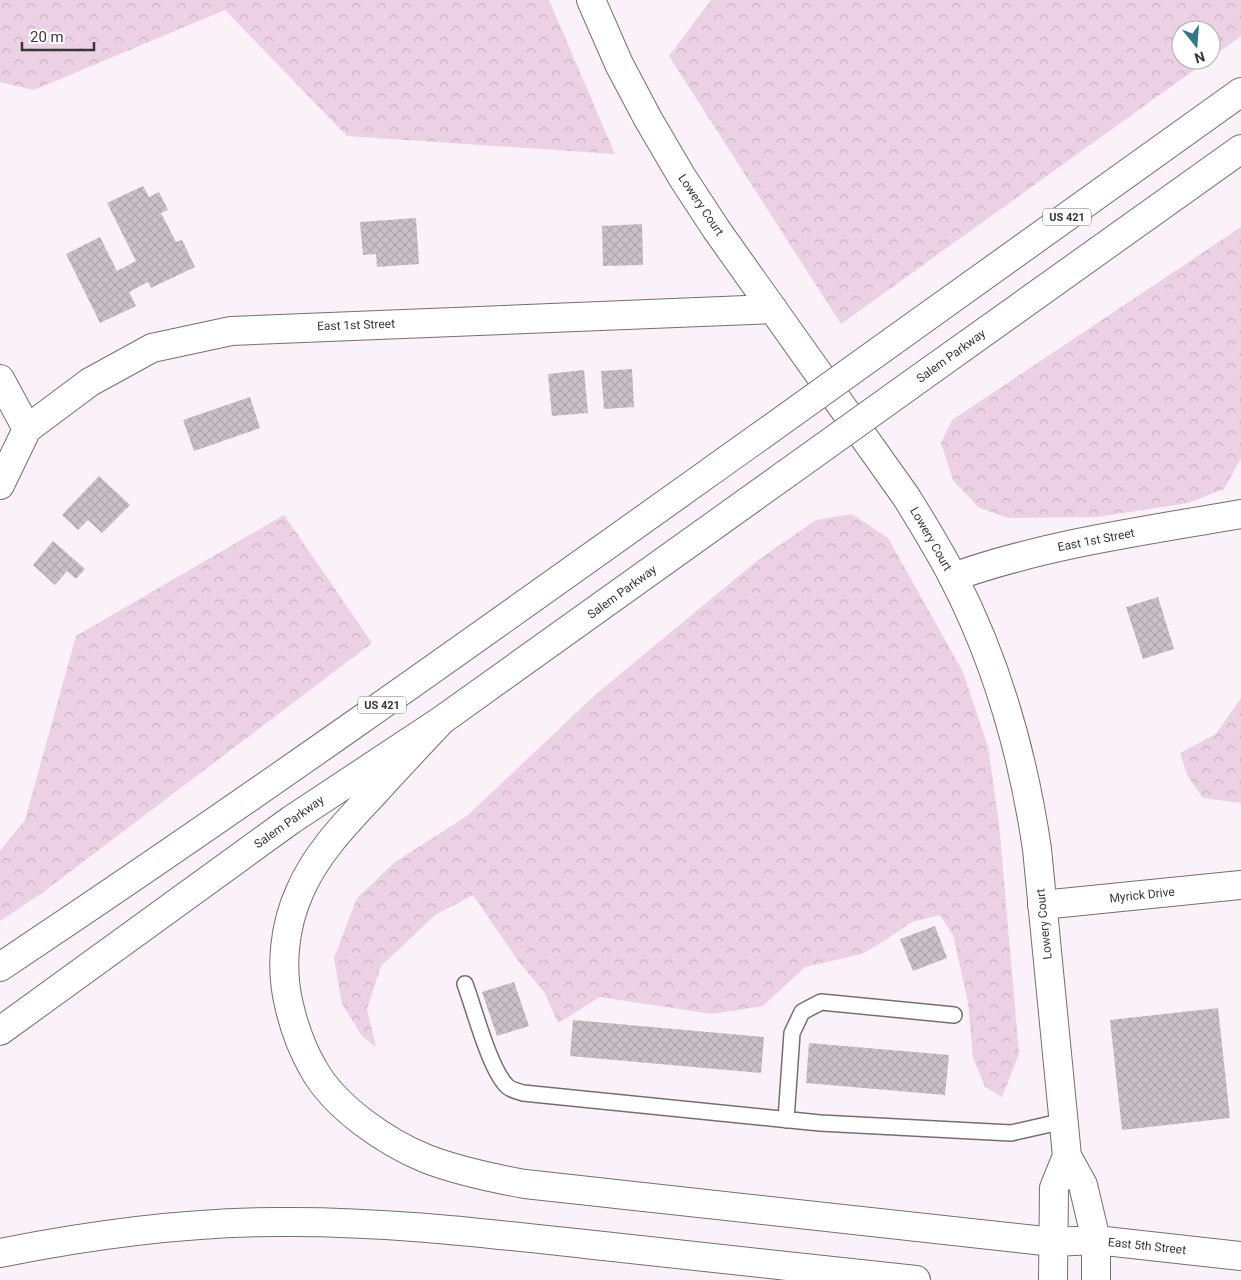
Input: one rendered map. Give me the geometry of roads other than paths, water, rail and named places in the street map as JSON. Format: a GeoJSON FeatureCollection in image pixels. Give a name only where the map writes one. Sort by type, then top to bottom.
{"type":"FeatureCollection","features":[{"type":"Feature","properties":{"kind":"main road","name":"Lowery Court"},"geometry":{"type":"LineString","coordinates":[[591,0],[620,64],[648,119],[677,169],[716,229],[907,498],[953,577],[991,662],[1019,754],[1030,801],[1067,1156],[1084,1185],[1096,1240],[1096,1280]]}},
{"type":"Feature","properties":{"kind":"main road","name":"US 421"},"geometry":{"type":"LineString","coordinates":[[0,967],[319,749],[1241,92]]}},
{"type":"Feature","properties":{"kind":"main road","name":"Salem Parkway"},"geometry":{"type":"LineString","coordinates":[[0,1031],[291,820],[442,720],[1241,149]]}},
{"type":"Feature","properties":{"kind":"main road","name":"East 1st Street"},"geometry":{"type":"LineString","coordinates":[[0,485],[27,429],[90,382],[152,348],[231,331],[773,308]]}},
{"type":"Feature","properties":{"kind":"main road"},"geometry":{"type":"LineString","coordinates":[[0,379],[27,429]]}},
{"type":"Feature","properties":{"kind":"main road","name":"East 1st Street"},"geometry":{"type":"LineString","coordinates":[[953,577],[991,564],[1054,548],[1241,514]]}},
{"type":"Feature","properties":{"kind":"main road","name":"East 5th Street"},"geometry":{"type":"LineString","coordinates":[[442,720],[326,846],[300,891],[286,940],[284,965],[286,992],[295,1029],[314,1070],[331,1093],[376,1131],[425,1158],[460,1170],[492,1178],[535,1185],[1053,1242],[1096,1240],[1241,1256]]}},
{"type":"Feature","properties":{"kind":"main road","name":"Myrick Drive"},"geometry":{"type":"LineString","coordinates":[[1042,905],[1241,885]]}},
{"type":"Feature","properties":{"kind":"main road","name":"Lowery Court"},"geometry":{"type":"LineString","coordinates":[[1053,1280],[1054,1188],[1067,1156]]}},
{"type":"Feature","properties":{"kind":"main road"},"geometry":{"type":"LineString","coordinates":[[0,1253],[106,1236],[192,1226],[279,1222],[368,1224],[467,1231],[916,1280]]}},
{"type":"Feature","properties":{"kind":"lane"},"geometry":{"type":"LineString","coordinates":[[465,984],[495,1066],[506,1085],[513,1090],[523,1093],[820,1123],[1011,1133],[1064,1121]]}},
{"type":"Feature","properties":{"kind":"lane"},"geometry":{"type":"LineString","coordinates":[[786,1120],[792,1033],[802,1012],[821,1002],[954,1015]]}}]}
